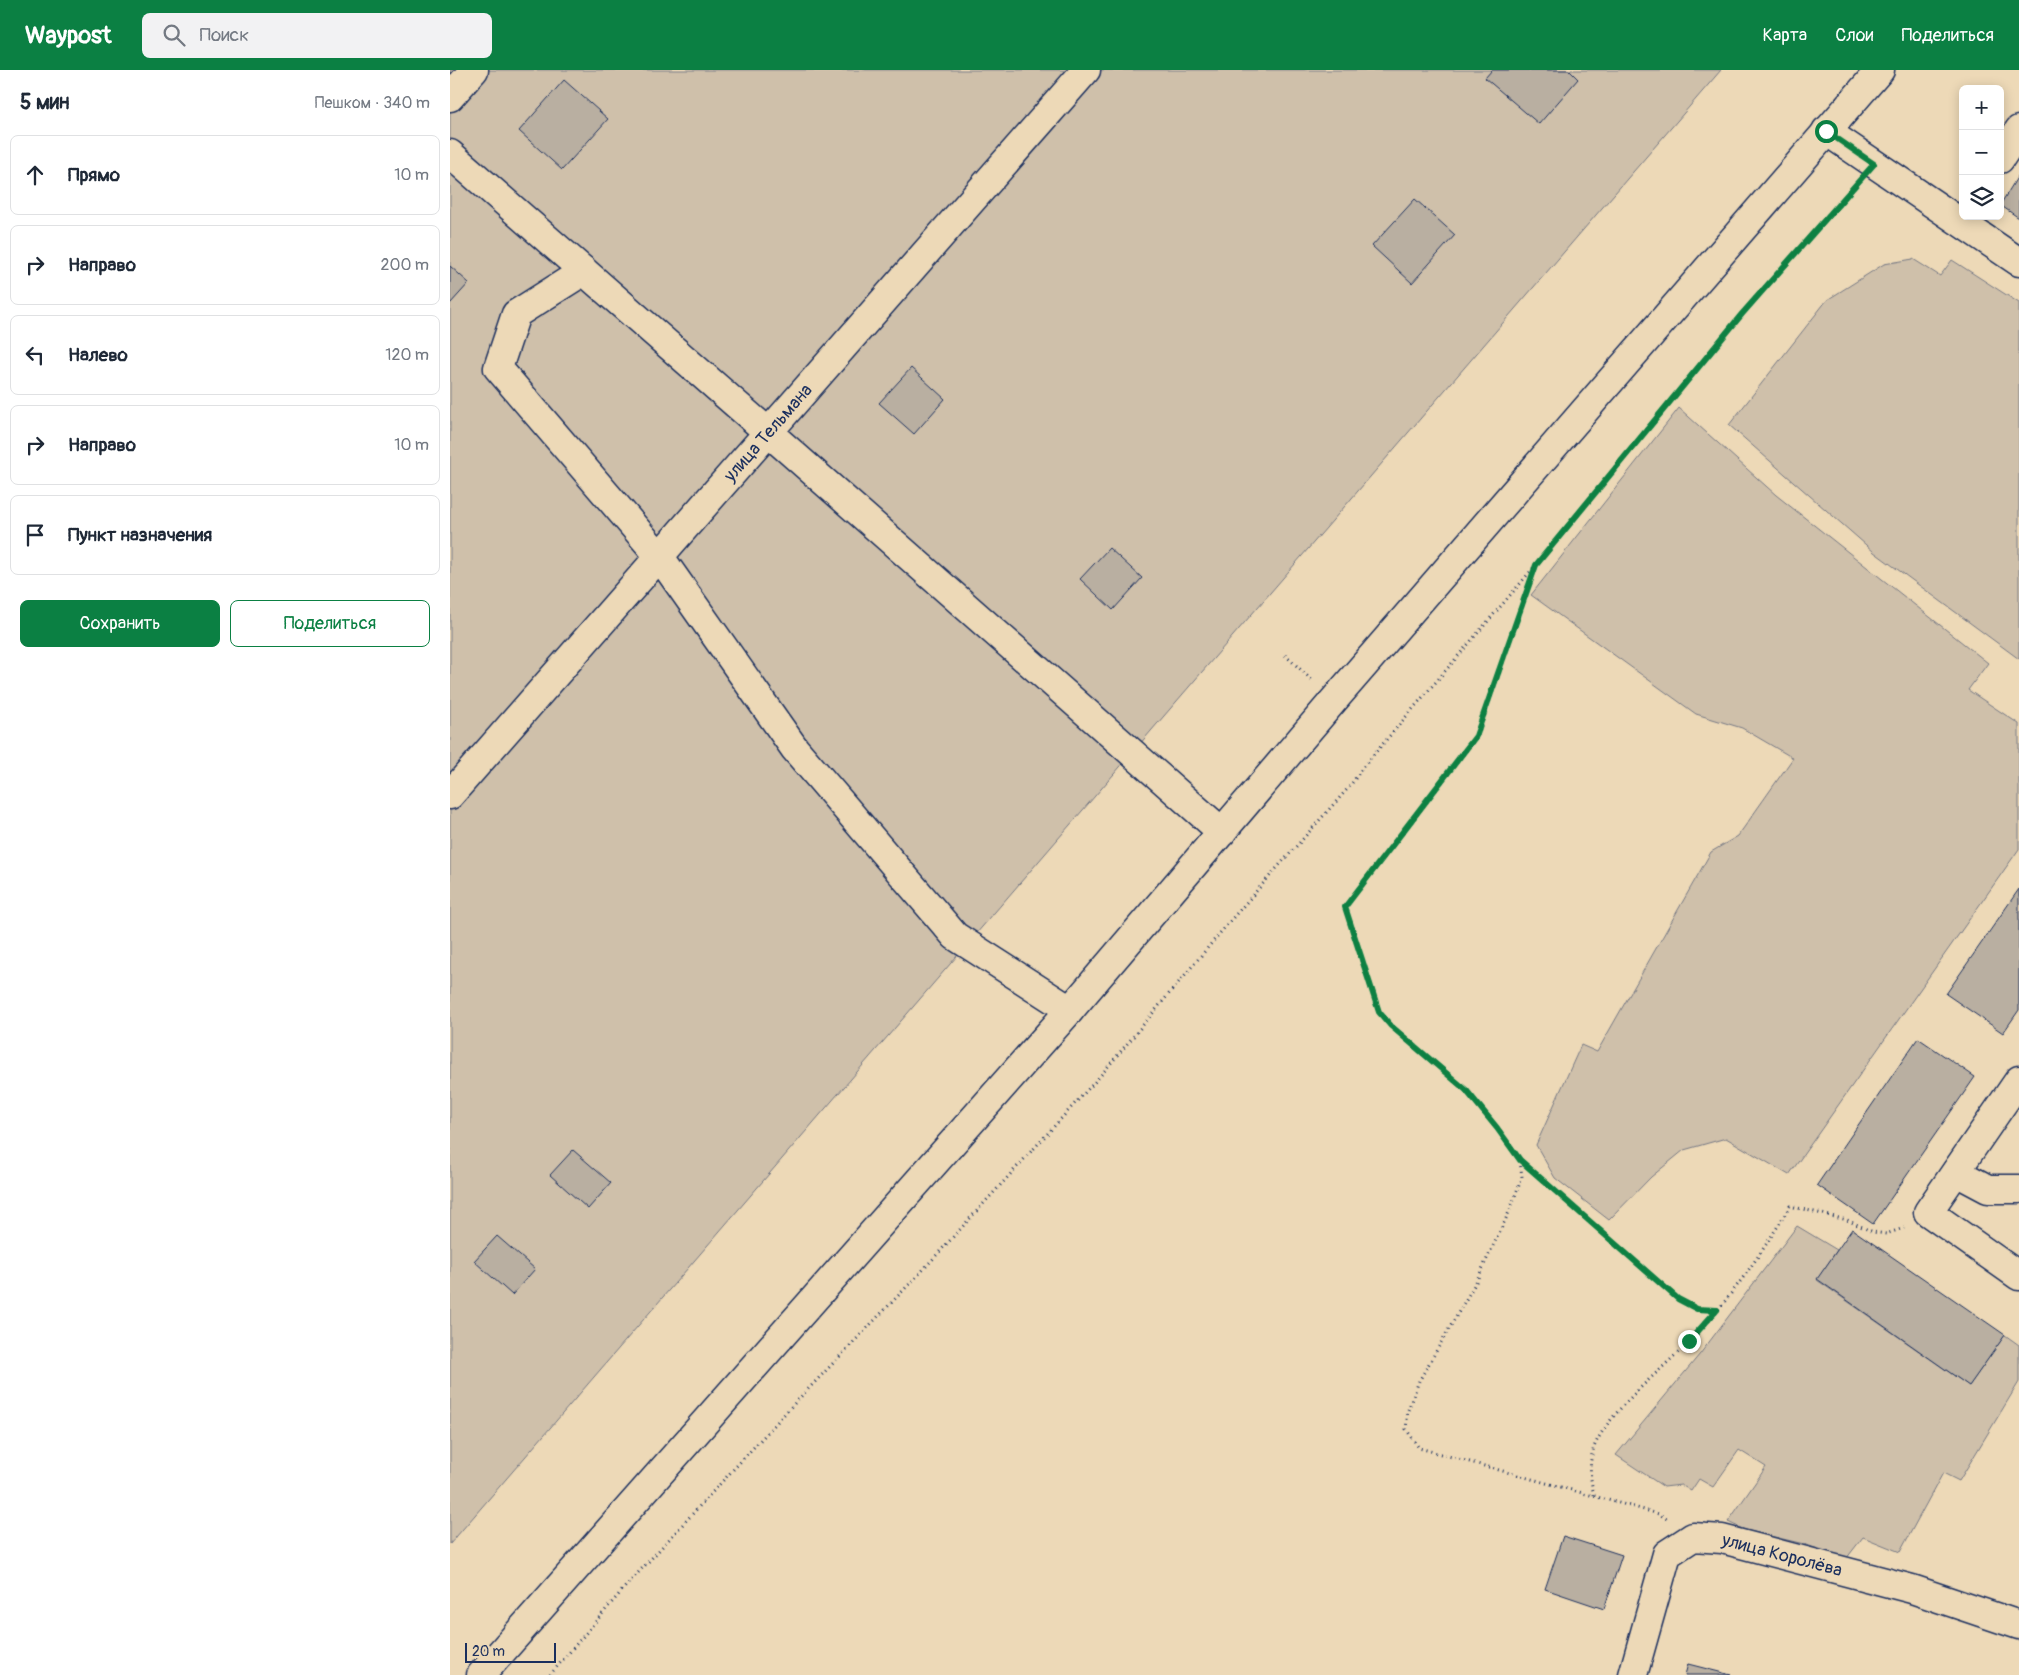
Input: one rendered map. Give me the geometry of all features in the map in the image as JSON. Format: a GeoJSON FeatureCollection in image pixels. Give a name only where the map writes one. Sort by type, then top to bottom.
{"type":"FeatureCollection","features":[{"type":"Feature","properties":{"kind":"street"},"geometry":{"type":"LineString","coordinates":[[450,97],[474,70]]}},
{"type":"Feature","properties":{"kind":"street","name":"улица Тельмана"},"geometry":{"type":"LineString","coordinates":[[450,795],[1086,70]]}},
{"type":"Feature","properties":{"kind":"street"},"geometry":{"type":"LineString","coordinates":[[481,1675],[1070,1010],[1334,700],[1880,70]]}},
{"type":"Feature","properties":{"kind":"street"},"geometry":{"type":"LineString","coordinates":[[2004,153],[2019,130]]}},
{"type":"Feature","properties":{"kind":"street"},"geometry":{"type":"LineString","coordinates":[[1826,131],[1959,218]]}},
{"type":"Feature","properties":{"kind":"street"},"geometry":{"type":"LineString","coordinates":[[450,154],[1222,832]]}},
{"type":"Feature","properties":{"kind":"street"},"geometry":{"type":"LineString","coordinates":[[1962,220],[2019,262]]}},
{"type":"Feature","properties":{"kind":"street"},"geometry":{"type":"LineString","coordinates":[[584,271],[516,314],[498,368],[660,557],[795,749],[955,936],[1070,1010]]}},
{"type":"Feature","properties":{"kind":"street"},"geometry":{"type":"LineString","coordinates":[[2019,1080],[1928,1212],[2019,1276]]}},
{"type":"Feature","properties":{"kind":"street"},"geometry":{"type":"LineString","coordinates":[[1956,1172],[1988,1189],[2019,1189]]}},
{"type":"Feature","properties":{"kind":"street"},"geometry":{"type":"LineString","coordinates":[[1632,1675],[1667,1554],[1693,1537]]}},
{"type":"Feature","properties":{"kind":"street","name":"улица Королёва"},"geometry":{"type":"LineString","coordinates":[[1693,1537],[1722,1539],[1912,1589],[2019,1625]]}},
{"type":"Feature","properties":{"kind":"path"},"geometry":{"type":"LineString","coordinates":[[550,1675],[626,1586],[790,1409],[922,1271],[1101,1075],[1236,914],[1350,786],[1363,767],[1536,565],[1742,314],[1874,164]]}},
{"type":"Feature","properties":{"kind":"path"},"geometry":{"type":"LineString","coordinates":[[1536,565],[1476,736],[1345,907],[1379,1012],[1391,1026],[1466,1090],[1520,1160],[1678,1299],[1697,1309],[1717,1310]]}},
{"type":"Feature","properties":{"kind":"path"},"geometry":{"type":"LineString","coordinates":[[1286,655],[1334,700]]}},
{"type":"Feature","properties":{"kind":"path"},"geometry":{"type":"LineString","coordinates":[[1520,1160],[1522,1177],[1510,1210],[1476,1282],[1419,1380],[1408,1410],[1406,1430],[1420,1448],[1660,1514],[1693,1537]]}},
{"type":"Feature","properties":{"kind":"path"},"geometry":{"type":"LineString","coordinates":[[1594,1495],[1590,1479],[1590,1457],[1599,1437],[1614,1415],[1689,1341],[1717,1310],[1767,1245],[1790,1206],[1846,1220],[1873,1232],[1886,1234],[1904,1228],[1928,1212]]}},
{"type":"Feature","properties":{"kind":"shaded area"},"geometry":{"type":"Polygon","coordinates":[[[450,70],[1721,70],[450,1544],[450,70]]]}},
{"type":"Feature","properties":{"kind":"shaded area"},"geometry":{"type":"Polygon","coordinates":[[[1913,259],[1940,276],[1952,260],[2019,303],[2019,659],[1874,552],[1729,425],[1827,300],[1884,264],[1913,259]]]}},
{"type":"Feature","properties":{"kind":"shaded area"},"geometry":{"type":"Polygon","coordinates":[[[1679,408],[1776,495],[1988,663],[1968,690],[2019,724],[2019,849],[1789,1175],[1726,1138],[1684,1150],[1651,1177],[1609,1220],[1555,1178],[1536,1145],[1581,1045],[1597,1052],[1711,852],[1738,836],[1793,758],[1742,728],[1696,714],[1531,595],[1679,408]]]}},
{"type":"Feature","properties":{"kind":"shaded area"},"geometry":{"type":"Polygon","coordinates":[[[1797,1226],[1837,1250],[1817,1280],[1969,1386],[2005,1335],[2019,1345],[2019,1382],[1959,1481],[1943,1473],[1900,1552],[1863,1537],[1846,1559],[1804,1544],[1745,1530],[1728,1522],[1766,1467],[1739,1450],[1713,1487],[1699,1479],[1691,1491],[1681,1485],[1664,1487],[1616,1455],[1700,1354],[1797,1226]]]}},
{"type":"Feature","properties":{"kind":"building"},"geometry":{"type":"Polygon","coordinates":[[[1492,70],[1569,70],[1578,79],[1539,124],[1485,78],[1492,70]]]}},
{"type":"Feature","properties":{"kind":"building"},"geometry":{"type":"Polygon","coordinates":[[[564,80],[608,119],[562,170],[519,131],[564,80]]]}},
{"type":"Feature","properties":{"kind":"building"},"geometry":{"type":"Polygon","coordinates":[[[2019,176],[2019,218],[2004,208],[2004,199],[2019,176]]]}},
{"type":"Feature","properties":{"kind":"building"},"geometry":{"type":"Polygon","coordinates":[[[1415,199],[1455,235],[1412,283],[1372,246],[1415,199]]]}},
{"type":"Feature","properties":{"kind":"building"},"geometry":{"type":"Polygon","coordinates":[[[450,266],[469,283],[450,304],[450,266]]]}},
{"type":"Feature","properties":{"kind":"building"},"geometry":{"type":"Polygon","coordinates":[[[911,368],[945,399],[914,434],[879,403],[911,368]]]}},
{"type":"Feature","properties":{"kind":"building"},"geometry":{"type":"Polygon","coordinates":[[[1109,548],[1142,578],[1113,610],[1080,579],[1109,548]]]}},
{"type":"Feature","properties":{"kind":"building"},"geometry":{"type":"Polygon","coordinates":[[[2019,889],[2019,1010],[2003,1033],[1946,994],[2019,889]]]}},
{"type":"Feature","properties":{"kind":"building"},"geometry":{"type":"Polygon","coordinates":[[[1918,1038],[1975,1077],[1873,1224],[1817,1185],[1918,1038]]]}},
{"type":"Feature","properties":{"kind":"building"},"geometry":{"type":"Polygon","coordinates":[[[573,1150],[611,1183],[588,1209],[550,1175],[573,1150]]]}},
{"type":"Feature","properties":{"kind":"building"},"geometry":{"type":"Polygon","coordinates":[[[1852,1229],[2005,1335],[1969,1386],[1817,1279],[1852,1229]]]}},
{"type":"Feature","properties":{"kind":"building"},"geometry":{"type":"Polygon","coordinates":[[[497,1236],[535,1269],[512,1295],[474,1261],[497,1236]]]}},
{"type":"Feature","properties":{"kind":"building"},"geometry":{"type":"Polygon","coordinates":[[[1563,1536],[1622,1555],[1604,1609],[1545,1589],[1563,1536]]]}},
{"type":"Feature","properties":{"kind":"building"},"geometry":{"type":"Polygon","coordinates":[[[1688,1664],[1731,1675],[1685,1675],[1688,1664]]]}},
{"type":"Feature","properties":{"kind":"route"},"geometry":{"type":"LineString","coordinates":[[1689,1341],[1717,1310],[1697,1309],[1678,1299],[1520,1160],[1466,1090],[1391,1026],[1379,1012],[1345,907],[1476,736],[1536,565],[1742,314],[1874,164],[1826,131]]}}]}
